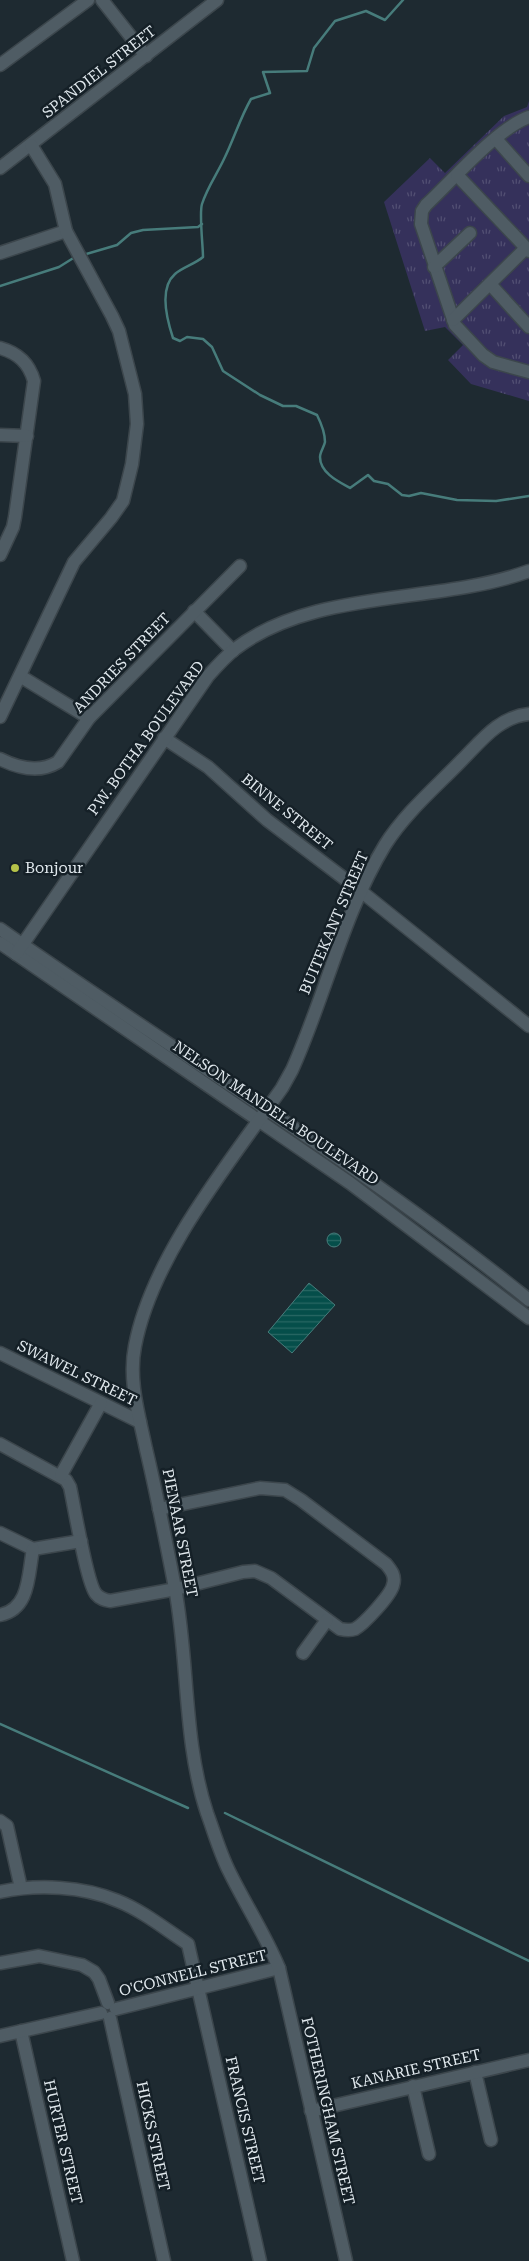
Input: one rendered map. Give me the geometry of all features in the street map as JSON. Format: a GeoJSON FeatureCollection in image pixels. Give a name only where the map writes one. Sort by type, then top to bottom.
{"type":"FeatureCollection","features":[{"type":"Feature","properties":{"kind":"street"},"geometry":{"type":"LineString","coordinates":[[0,65],[88,0]]}},
{"type":"Feature","properties":{"kind":"street"},"geometry":{"type":"LineString","coordinates":[[102,0],[146,56]]}},
{"type":"Feature","properties":{"kind":"street","name":"SPANDIEL STREET"},"geometry":{"type":"LineString","coordinates":[[0,168],[217,0]]}},
{"type":"Feature","properties":{"kind":"street"},"geometry":{"type":"LineString","coordinates":[[529,117],[517,122],[496,139],[426,205],[422,211],[421,224],[453,320],[462,334],[488,358],[529,372]]}},
{"type":"Feature","properties":{"kind":"street"},"geometry":{"type":"LineString","coordinates":[[496,139],[529,176]]}},
{"type":"Feature","properties":{"kind":"street"},"geometry":{"type":"LineString","coordinates":[[0,717],[74,562],[111,518],[122,501],[129,480],[136,440],[135,394],[119,332],[66,231],[55,184],[30,145]]}},
{"type":"Feature","properties":{"kind":"street"},"geometry":{"type":"LineString","coordinates":[[453,320],[528,249],[457,175]]}},
{"type":"Feature","properties":{"kind":"street"},"geometry":{"type":"LineString","coordinates":[[0,254],[66,231]]}},
{"type":"Feature","properties":{"kind":"street"},"geometry":{"type":"LineString","coordinates":[[434,267],[470,233]]}},
{"type":"Feature","properties":{"kind":"street"},"geometry":{"type":"LineString","coordinates":[[490,284],[529,327]]}},
{"type":"Feature","properties":{"kind":"street"},"geometry":{"type":"LineString","coordinates":[[0,348],[10,350],[20,357],[32,372],[34,382],[13,527],[0,555]]}},
{"type":"Feature","properties":{"kind":"street"},"geometry":{"type":"LineString","coordinates":[[0,435],[27,436]]}},
{"type":"Feature","properties":{"kind":"street","name":"ANDRIES STREET"},"geometry":{"type":"LineString","coordinates":[[0,759],[27,768],[51,766],[63,756],[89,718],[240,566]]}},
{"type":"Feature","properties":{"kind":"street","name":"P.W. BOTHA BOULEVARD"},"geometry":{"type":"LineString","coordinates":[[19,949],[208,676],[233,651],[273,626],[311,613],[485,583],[529,571]]}},
{"type":"Feature","properties":{"kind":"street","name":"ANDRIES STREET"},"geometry":{"type":"LineString","coordinates":[[194,611],[233,651]]}},
{"type":"Feature","properties":{"kind":"street"},"geometry":{"type":"LineString","coordinates":[[20,676],[89,718]]}},
{"type":"Feature","properties":{"kind":"street","name":"BUITEKANT STREET"},"geometry":{"type":"LineString","coordinates":[[262,1116],[282,1088],[297,1058],[362,892],[386,844],[399,826],[432,790],[492,730],[504,721],[529,714]]}},
{"type":"Feature","properties":{"kind":"street","name":"BINNE STREET"},"geometry":{"type":"LineString","coordinates":[[164,738],[208,768],[267,820],[362,892],[529,1026]]}},
{"type":"Feature","properties":{"kind":"street","name":"NELSON MANDELA BOULEVARD"},"geometry":{"type":"LineString","coordinates":[[0,929],[19,949],[262,1116],[529,1318]]}},
{"type":"Feature","properties":{"kind":"street","name":"NELSON MANDELA BOULEVARD"},"geometry":{"type":"LineString","coordinates":[[0,943],[19,949]]}},
{"type":"Feature","properties":{"kind":"street","name":"NELSON MANDELA BOULEVARD"},"geometry":{"type":"LineString","coordinates":[[262,1116],[397,1199],[529,1300]]}},
{"type":"Feature","properties":{"kind":"street","name":"PIENAAR STREET"},"geometry":{"type":"LineString","coordinates":[[262,1116],[208,1193],[158,1274],[134,1348],[134,1382],[140,1422],[176,1589],[184,1650],[191,1738],[206,1810],[228,1868],[272,1950],[279,1968]]}},
{"type":"Feature","properties":{"kind":"street","name":"SWAWEL STREET"},"geometry":{"type":"LineString","coordinates":[[0,1354],[140,1422]]}},
{"type":"Feature","properties":{"kind":"street"},"geometry":{"type":"LineString","coordinates":[[61,1475],[101,1404]]}},
{"type":"Feature","properties":{"kind":"street"},"geometry":{"type":"LineString","coordinates":[[0,1444],[61,1475],[70,1487],[80,1540],[94,1591],[103,1599],[110,1600],[176,1589],[243,1572],[255,1571],[271,1578],[340,1629],[353,1630],[360,1626],[390,1592],[394,1584],[394,1575],[386,1564],[285,1490],[260,1488],[159,1509]]}},
{"type":"Feature","properties":{"kind":"street"},"geometry":{"type":"LineString","coordinates":[[0,1533],[33,1549],[80,1540]]}},
{"type":"Feature","properties":{"kind":"street"},"geometry":{"type":"LineString","coordinates":[[0,1616],[12,1612],[21,1604],[33,1549]]}},
{"type":"Feature","properties":{"kind":"street"},"geometry":{"type":"LineString","coordinates":[[303,1653],[327,1620]]}},
{"type":"Feature","properties":{"kind":"street"},"geometry":{"type":"LineString","coordinates":[[0,1821],[7,1826],[21,1888]]}},
{"type":"Feature","properties":{"kind":"street","name":"FRANCIS STREET"},"geometry":{"type":"LineString","coordinates":[[0,1892],[21,1888],[47,1887],[108,1897],[130,1907],[188,1944],[260,2261]]}},
{"type":"Feature","properties":{"kind":"street","name":"HICKS STREET"},"geometry":{"type":"LineString","coordinates":[[0,1963],[39,1956],[82,1965],[94,1972],[99,1979],[109,2011],[164,2261]]}},
{"type":"Feature","properties":{"kind":"street","name":"O'CONNELL STREET"},"geometry":{"type":"LineString","coordinates":[[0,2036],[109,2011],[197,1987],[279,1968]]}},
{"type":"Feature","properties":{"kind":"street","name":"FOTHERINGHAM STREET"},"geometry":{"type":"LineString","coordinates":[[279,1968],[346,2261]]}},
{"type":"Feature","properties":{"kind":"street","name":"HURTER STREET"},"geometry":{"type":"LineString","coordinates":[[21,2031],[74,2261]]}},
{"type":"Feature","properties":{"kind":"street","name":"KANARIE STREET"},"geometry":{"type":"LineString","coordinates":[[311,2110],[529,2060]]}},
{"type":"Feature","properties":{"kind":"street"},"geometry":{"type":"LineString","coordinates":[[475,2072],[491,2140]]}},
{"type":"Feature","properties":{"kind":"street"},"geometry":{"type":"LineString","coordinates":[[413,2086],[429,2154]]}},
{"type":"Feature","properties":{"kind":"green space"},"geometry":{"type":"Polygon","coordinates":[[[529,101],[529,401],[471,384],[448,360],[463,345],[445,327],[425,331],[384,202],[430,158],[445,173],[504,116],[527,107],[529,101]]]}},
{"type":"Feature","properties":{"kind":"shaded area"},"geometry":{"type":"Polygon","coordinates":[[[331,1233],[337,1233],[341,1240],[337,1247],[331,1247],[327,1243],[327,1237],[331,1233]]]}},
{"type":"Feature","properties":{"kind":"shaded area"},"geometry":{"type":"Polygon","coordinates":[[[309,1283],[335,1305],[292,1353],[268,1332],[309,1283]]]}},
{"type":"Feature","properties":{"kind":"waterway"},"geometry":{"type":"LineString","coordinates":[[403,0],[385,20],[366,11],[335,21],[314,48],[307,71],[263,72],[270,93],[251,99],[202,204],[203,257],[175,274],[167,287],[166,304],[173,338],[180,341],[187,337],[203,339],[212,347],[223,371],[260,395],[283,406],[296,406],[317,415],[325,438],[320,455],[323,468],[331,476],[350,488],[368,475],[374,481],[388,484],[402,495],[409,496],[421,493],[457,500],[496,501],[529,496]]}},
{"type":"Feature","properties":{"kind":"waterway"},"geometry":{"type":"LineString","coordinates":[[83,255],[117,245],[131,233],[143,230],[198,227],[202,224]]}},
{"type":"Feature","properties":{"kind":"waterway"},"geometry":{"type":"LineString","coordinates":[[0,286],[59,267],[75,257]]}},
{"type":"Feature","properties":{"kind":"waterway"},"geometry":{"type":"LineString","coordinates":[[0,1724],[188,1808]]}},
{"type":"Feature","properties":{"kind":"waterway"},"geometry":{"type":"LineString","coordinates":[[225,1813],[529,1961]]}},
{"type":"Feature","properties":{"kind":"place","name":"Bonjour"},"geometry":{"type":"Point","coordinates":[15,868]}}]}
